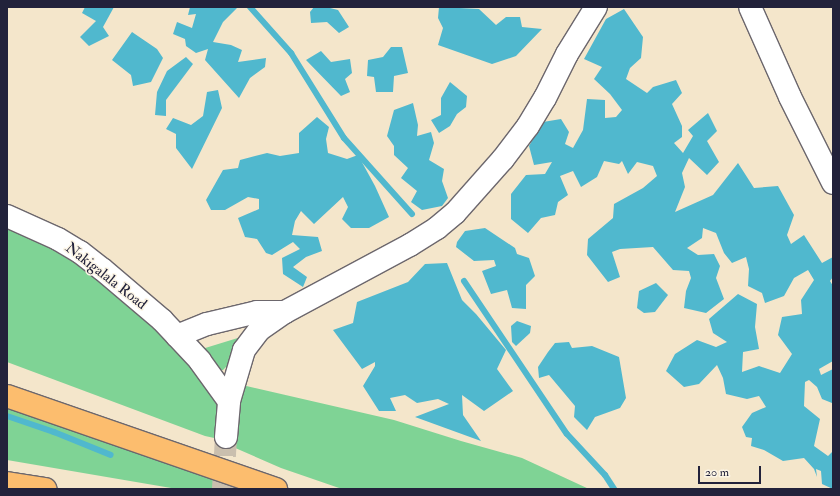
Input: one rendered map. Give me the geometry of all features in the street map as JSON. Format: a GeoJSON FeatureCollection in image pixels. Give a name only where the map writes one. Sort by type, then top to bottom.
{"type":"FeatureCollection","features":[{"type":"Feature","properties":{"kind":"highway"},"geometry":{"type":"LineString","coordinates":[[7,396],[276,489]]}},
{"type":"Feature","properties":{"kind":"highway"},"geometry":{"type":"LineString","coordinates":[[7,483],[46,489]]}},
{"type":"Feature","properties":{"kind":"street"},"geometry":{"type":"LineString","coordinates":[[226,437],[229,406],[244,350],[258,330],[285,312],[410,245],[437,228],[455,213],[503,159],[528,126],[545,98],[567,54],[596,7]]}},
{"type":"Feature","properties":{"kind":"street"},"geometry":{"type":"LineString","coordinates":[[750,7],[790,97],[833,183]]}},
{"type":"Feature","properties":{"kind":"street","name":"Nakigalala Road"},"geometry":{"type":"LineString","coordinates":[[7,216],[58,239],[80,252],[162,320],[210,375],[229,406]]}},
{"type":"Feature","properties":{"kind":"street"},"geometry":{"type":"LineString","coordinates":[[177,336],[208,324],[257,312],[285,312]]}},
{"type":"Feature","properties":{"kind":"green space"},"geometry":{"type":"Polygon","coordinates":[[[7,224],[72,257],[169,333],[220,405],[219,439],[205,436],[7,362],[7,224]]]}},
{"type":"Feature","properties":{"kind":"green space"},"geometry":{"type":"Polygon","coordinates":[[[241,337],[234,359],[223,370],[218,371],[202,349],[241,337]]]}},
{"type":"Feature","properties":{"kind":"green space"},"geometry":{"type":"Polygon","coordinates":[[[242,385],[394,420],[522,458],[589,489],[342,489],[281,468],[233,447],[242,385]]]}},
{"type":"Feature","properties":{"kind":"green space"},"geometry":{"type":"Polygon","coordinates":[[[7,404],[260,489],[177,489],[7,460],[7,404]]]}},
{"type":"Feature","properties":{"kind":"water"},"geometry":{"type":"Polygon","coordinates":[[[85,7],[114,7],[103,27],[109,36],[89,46],[80,37],[96,21],[82,13],[85,7]]]}},
{"type":"Feature","properties":{"kind":"water"},"geometry":{"type":"Polygon","coordinates":[[[190,7],[237,8],[223,22],[213,42],[231,45],[242,50],[238,62],[266,58],[265,67],[250,78],[239,98],[205,60],[208,49],[196,53],[186,46],[185,39],[173,34],[177,22],[192,28],[196,14],[188,15],[190,7]]]}},
{"type":"Feature","properties":{"kind":"water"},"geometry":{"type":"Polygon","coordinates":[[[314,7],[326,7],[338,10],[349,27],[339,33],[327,22],[311,23],[310,12],[314,7]]]}},
{"type":"Feature","properties":{"kind":"water"},"geometry":{"type":"Polygon","coordinates":[[[439,7],[479,9],[496,25],[506,17],[520,17],[522,27],[542,29],[516,56],[492,64],[438,45],[443,28],[438,18],[439,7]]]}},
{"type":"Feature","properties":{"kind":"water"},"geometry":{"type":"Polygon","coordinates":[[[624,9],[643,37],[641,58],[630,68],[626,79],[647,93],[653,87],[676,80],[682,93],[672,104],[682,126],[682,137],[674,143],[683,153],[693,136],[688,130],[708,113],[717,131],[707,141],[719,162],[707,175],[689,158],[682,173],[685,187],[675,212],[713,195],[738,163],[754,188],[778,186],[794,215],[787,235],[791,244],[804,235],[822,263],[833,257],[833,277],[830,281],[833,286],[833,361],[819,369],[821,375],[833,369],[833,409],[832,403],[822,399],[817,387],[809,380],[805,382],[804,406],[820,419],[814,446],[828,456],[833,451],[833,489],[822,484],[821,471],[816,469],[817,477],[814,469],[804,458],[783,461],[764,450],[751,446],[752,438],[746,437],[742,427],[752,413],[766,407],[759,396],[747,399],[726,394],[723,378],[717,365],[699,384],[684,387],[666,371],[675,354],[697,340],[716,347],[727,342],[713,333],[709,319],[738,294],[757,304],[755,327],[759,349],[743,352],[742,372],[759,366],[780,373],[792,354],[778,335],[782,317],[802,314],[801,300],[814,280],[808,270],[794,278],[784,296],[765,303],[762,293],[748,286],[749,269],[746,257],[732,263],[724,253],[716,233],[703,228],[702,238],[687,248],[698,255],[714,254],[720,266],[716,278],[724,299],[706,313],[684,308],[686,291],[691,278],[689,271],[673,270],[653,247],[620,249],[612,252],[620,277],[608,282],[587,255],[588,239],[613,218],[614,204],[643,188],[657,176],[653,166],[637,162],[628,174],[622,161],[619,164],[604,161],[597,177],[581,187],[573,171],[560,176],[568,195],[558,202],[555,215],[541,218],[528,233],[511,219],[511,194],[526,175],[545,174],[552,162],[534,165],[529,146],[543,122],[561,119],[569,132],[565,144],[573,148],[583,130],[587,99],[605,100],[605,118],[616,117],[622,110],[610,94],[594,79],[602,67],[584,59],[606,19],[624,9]]]}},
{"type":"Feature","properties":{"kind":"water"},"geometry":{"type":"Polygon","coordinates":[[[132,32],[157,49],[163,58],[151,82],[133,86],[131,75],[112,60],[132,32]]]}},
{"type":"Feature","properties":{"kind":"water"},"geometry":{"type":"Polygon","coordinates":[[[391,47],[402,47],[408,73],[394,76],[393,92],[376,92],[374,77],[367,76],[368,60],[383,57],[391,47]]]}},
{"type":"Feature","properties":{"kind":"water"},"geometry":{"type":"Polygon","coordinates":[[[321,51],[331,62],[350,59],[352,73],[345,79],[350,92],[341,96],[306,60],[321,51]]]}},
{"type":"Feature","properties":{"kind":"water"},"geometry":{"type":"Polygon","coordinates":[[[186,57],[193,64],[166,100],[166,116],[155,115],[157,92],[167,71],[186,57]]]}},
{"type":"Feature","properties":{"kind":"water"},"geometry":{"type":"Polygon","coordinates":[[[450,82],[467,96],[466,107],[457,114],[450,126],[439,133],[431,120],[441,115],[441,98],[450,82]]]}},
{"type":"Feature","properties":{"kind":"water"},"geometry":{"type":"Polygon","coordinates":[[[218,90],[222,108],[192,169],[176,148],[176,134],[166,129],[173,118],[191,125],[203,116],[207,92],[218,90]]]}},
{"type":"Feature","properties":{"kind":"water"},"geometry":{"type":"Polygon","coordinates":[[[413,103],[418,125],[417,136],[431,132],[434,143],[429,160],[444,169],[442,181],[448,198],[442,206],[422,210],[411,202],[417,191],[401,178],[408,168],[394,155],[394,146],[387,136],[394,110],[413,103]]]}},
{"type":"Feature","properties":{"kind":"water"},"geometry":{"type":"Polygon","coordinates":[[[317,117],[329,127],[326,139],[328,153],[347,159],[358,155],[375,186],[389,217],[369,228],[351,228],[342,219],[348,207],[343,197],[314,224],[301,211],[295,221],[292,235],[318,237],[322,251],[306,257],[293,267],[307,277],[303,287],[283,274],[282,258],[300,249],[293,242],[272,255],[266,253],[257,239],[245,237],[238,218],[259,209],[259,199],[248,197],[225,210],[211,210],[206,200],[223,170],[238,168],[240,160],[267,153],[280,156],[299,153],[299,133],[317,117]]]}},
{"type":"Feature","properties":{"kind":"water"},"geometry":{"type":"Polygon","coordinates":[[[485,228],[515,248],[517,254],[529,258],[535,276],[526,285],[526,309],[512,308],[507,290],[491,294],[482,271],[496,266],[494,260],[474,261],[456,247],[457,242],[465,231],[485,228]]]}},
{"type":"Feature","properties":{"kind":"water"},"geometry":{"type":"Polygon","coordinates":[[[447,263],[462,300],[476,314],[506,350],[497,369],[513,391],[484,411],[462,395],[463,415],[481,441],[415,417],[449,404],[438,399],[417,403],[405,395],[390,398],[396,411],[379,411],[363,386],[375,366],[375,362],[362,369],[333,330],[353,323],[357,302],[408,282],[425,264],[447,263]]]}},
{"type":"Feature","properties":{"kind":"water"},"geometry":{"type":"Polygon","coordinates":[[[656,283],[668,295],[655,312],[644,313],[637,308],[639,291],[656,283]]]}},
{"type":"Feature","properties":{"kind":"water"},"geometry":{"type":"Polygon","coordinates":[[[517,321],[531,326],[530,333],[516,346],[512,342],[511,326],[517,321]]]}},
{"type":"Feature","properties":{"kind":"water"},"geometry":{"type":"Polygon","coordinates":[[[569,342],[572,348],[592,346],[619,357],[626,398],[620,408],[595,417],[587,430],[574,417],[575,406],[549,375],[539,378],[538,367],[555,343],[569,342]]]}},
{"type":"Feature","properties":{"kind":"waterway"},"geometry":{"type":"LineString","coordinates":[[250,7],[291,53],[344,138],[412,214]]}},
{"type":"Feature","properties":{"kind":"waterway"},"geometry":{"type":"LineString","coordinates":[[464,281],[567,434],[605,475],[614,489]]}},
{"type":"Feature","properties":{"kind":"waterway"},"geometry":{"type":"LineString","coordinates":[[7,416],[54,432],[111,455]]}},
{"type":"Feature","properties":{"kind":"tunnel"},"geometry":{"type":"LineString","coordinates":[[223,489],[226,437]]}}]}
